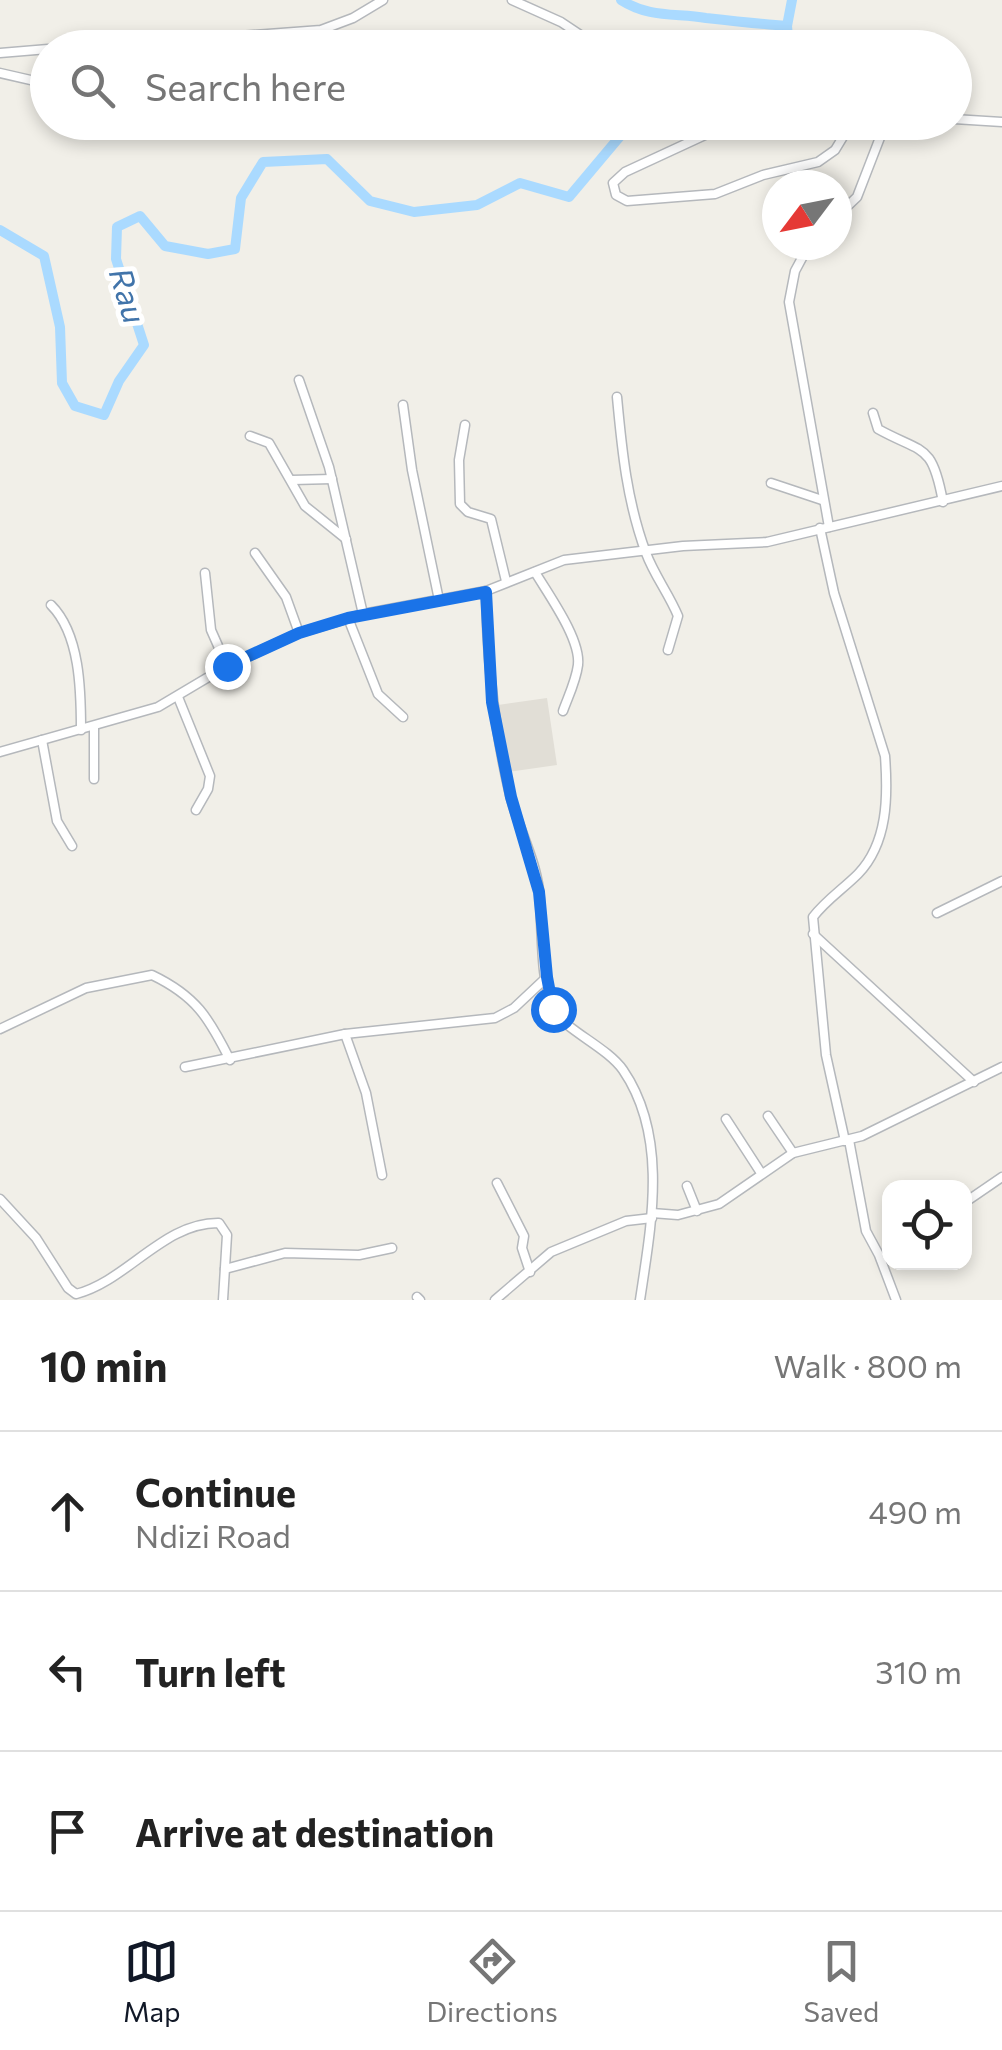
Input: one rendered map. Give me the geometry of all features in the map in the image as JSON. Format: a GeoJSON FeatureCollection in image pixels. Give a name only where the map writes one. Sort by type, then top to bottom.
{"type":"FeatureCollection","features":[{"type":"Feature","properties":{"kind":"street"},"geometry":{"type":"LineString","coordinates":[[318,30],[340,24],[384,0]]}},
{"type":"Feature","properties":{"kind":"street"},"geometry":{"type":"LineString","coordinates":[[512,0],[573,30]]}},
{"type":"Feature","properties":{"kind":"street"},"geometry":{"type":"LineString","coordinates":[[0,53],[30,50]]}},
{"type":"Feature","properties":{"kind":"street"},"geometry":{"type":"LineString","coordinates":[[0,73],[30,80]]}},
{"type":"Feature","properties":{"kind":"street"},"geometry":{"type":"LineString","coordinates":[[972,120],[1002,122]]}},
{"type":"Feature","properties":{"kind":"street"},"geometry":{"type":"LineString","coordinates":[[694,140],[625,172],[613,183],[616,195],[626,201],[722,192],[763,175],[818,162],[836,150],[842,140]]}},
{"type":"Feature","properties":{"kind":"street"},"geometry":{"type":"LineString","coordinates":[[852,202],[879,140]]}},
{"type":"Feature","properties":{"kind":"street"},"geometry":{"type":"LineString","coordinates":[[801,260],[789,302],[834,593],[885,756],[887,780],[882,828],[872,856],[817,912],[813,934],[826,1054],[866,1232],[880,1255],[896,1300]]}},
{"type":"Feature","properties":{"kind":"street"},"geometry":{"type":"LineString","coordinates":[[299,380],[332,479],[363,614]]}},
{"type":"Feature","properties":{"kind":"street"},"geometry":{"type":"LineString","coordinates":[[618,397],[624,476],[645,551],[678,616],[668,650]]}},
{"type":"Feature","properties":{"kind":"street"},"geometry":{"type":"LineString","coordinates":[[403,405],[438,600]]}},
{"type":"Feature","properties":{"kind":"street"},"geometry":{"type":"LineString","coordinates":[[873,413],[878,430],[924,450],[938,480],[942,502]]}},
{"type":"Feature","properties":{"kind":"street"},"geometry":{"type":"LineString","coordinates":[[464,424],[460,504],[468,512],[491,519],[506,582]]}},
{"type":"Feature","properties":{"kind":"street"},"geometry":{"type":"LineString","coordinates":[[250,436],[269,443],[305,506],[346,539]]}},
{"type":"Feature","properties":{"kind":"street"},"geometry":{"type":"LineString","coordinates":[[292,480],[332,479]]}},
{"type":"Feature","properties":{"kind":"street"},"geometry":{"type":"LineString","coordinates":[[770,483],[822,500]]}},
{"type":"Feature","properties":{"kind":"street"},"geometry":{"type":"LineString","coordinates":[[0,752],[127,718],[178,697],[227,666],[299,633],[363,614],[486,592],[564,560],[683,546],[756,544],[1002,486]]}},
{"type":"Feature","properties":{"kind":"street"},"geometry":{"type":"LineString","coordinates":[[254,553],[286,597],[299,633]]}},
{"type":"Feature","properties":{"kind":"street"},"geometry":{"type":"LineString","coordinates":[[535,572],[578,654],[577,672],[563,711]]}},
{"type":"Feature","properties":{"kind":"street"},"geometry":{"type":"LineString","coordinates":[[205,573],[212,630],[227,666]]}},
{"type":"Feature","properties":{"kind":"street"},"geometry":{"type":"LineString","coordinates":[[486,592],[492,702],[511,797],[539,892],[553,1009],[622,1070],[636,1094],[650,1142],[654,1174],[652,1216],[640,1300]]}},
{"type":"Feature","properties":{"kind":"street"},"geometry":{"type":"LineString","coordinates":[[50,604],[60,615],[74,656],[81,730]]}},
{"type":"Feature","properties":{"kind":"street"},"geometry":{"type":"LineString","coordinates":[[348,618],[378,694],[402,717]]}},
{"type":"Feature","properties":{"kind":"street"},"geometry":{"type":"LineString","coordinates":[[178,697],[210,776],[208,790],[196,810]]}},
{"type":"Feature","properties":{"kind":"street"},"geometry":{"type":"LineString","coordinates":[[94,726],[94,778]]}},
{"type":"Feature","properties":{"kind":"street"},"geometry":{"type":"LineString","coordinates":[[42,740],[57,821],[72,846]]}},
{"type":"Feature","properties":{"kind":"street"},"geometry":{"type":"LineString","coordinates":[[938,913],[1002,881]]}},
{"type":"Feature","properties":{"kind":"street"},"geometry":{"type":"LineString","coordinates":[[813,934],[974,1082]]}},
{"type":"Feature","properties":{"kind":"street"},"geometry":{"type":"LineString","coordinates":[[0,1029],[86,988],[152,976],[201,1008],[230,1060]]}},
{"type":"Feature","properties":{"kind":"street"},"geometry":{"type":"LineString","coordinates":[[186,1067],[346,1034],[495,1018],[514,1008],[547,977]]}},
{"type":"Feature","properties":{"kind":"street"},"geometry":{"type":"LineString","coordinates":[[346,1034],[366,1093],[382,1175]]}},
{"type":"Feature","properties":{"kind":"street"},"geometry":{"type":"LineString","coordinates":[[495,1300],[551,1252],[566,1245],[626,1221],[698,1212],[718,1204],[793,1153],[886,1126],[1002,1068]]}},
{"type":"Feature","properties":{"kind":"street"},"geometry":{"type":"LineString","coordinates":[[768,1116],[793,1153]]}},
{"type":"Feature","properties":{"kind":"street"},"geometry":{"type":"LineString","coordinates":[[726,1118],[761,1173]]}},
{"type":"Feature","properties":{"kind":"street"},"geometry":{"type":"LineString","coordinates":[[972,1198],[1002,1178]]}},
{"type":"Feature","properties":{"kind":"street"},"geometry":{"type":"LineString","coordinates":[[498,1183],[524,1236],[522,1248],[530,1272]]}},
{"type":"Feature","properties":{"kind":"street"},"geometry":{"type":"LineString","coordinates":[[687,1186],[698,1212]]}},
{"type":"Feature","properties":{"kind":"street"},"geometry":{"type":"LineString","coordinates":[[0,1200],[36,1238],[68,1288],[76,1294],[110,1278],[178,1235],[215,1222],[226,1230],[223,1300]]}},
{"type":"Feature","properties":{"kind":"street"},"geometry":{"type":"LineString","coordinates":[[225,1269],[285,1253],[359,1255],[392,1248]]}},
{"type":"Feature","properties":{"kind":"shaded area"},"geometry":{"type":"Polygon","coordinates":[[[547,698],[557,765],[508,772],[498,705],[547,698]]]}},
{"type":"Feature","properties":{"kind":"waterway"},"geometry":{"type":"LineString","coordinates":[[621,0],[652,12],[787,26]]}},
{"type":"Feature","properties":{"kind":"waterway","name":"Rau"},"geometry":{"type":"LineString","coordinates":[[787,30],[792,0]]}},
{"type":"Feature","properties":{"kind":"waterway","name":"Rau"},"geometry":{"type":"LineString","coordinates":[[0,230],[44,256],[60,327],[62,383],[75,406],[104,415],[119,381],[144,345],[116,259],[117,227],[140,216],[165,246],[208,254],[235,249],[241,198],[263,162],[327,159],[370,201],[414,212],[477,205],[520,183],[569,197],[617,140]]}},
{"type":"Feature","properties":{"kind":"route"},"geometry":{"type":"LineString","coordinates":[[227,666],[271,644],[348,618],[486,592],[492,702],[511,797],[536,874],[553,1009]]}}]}
